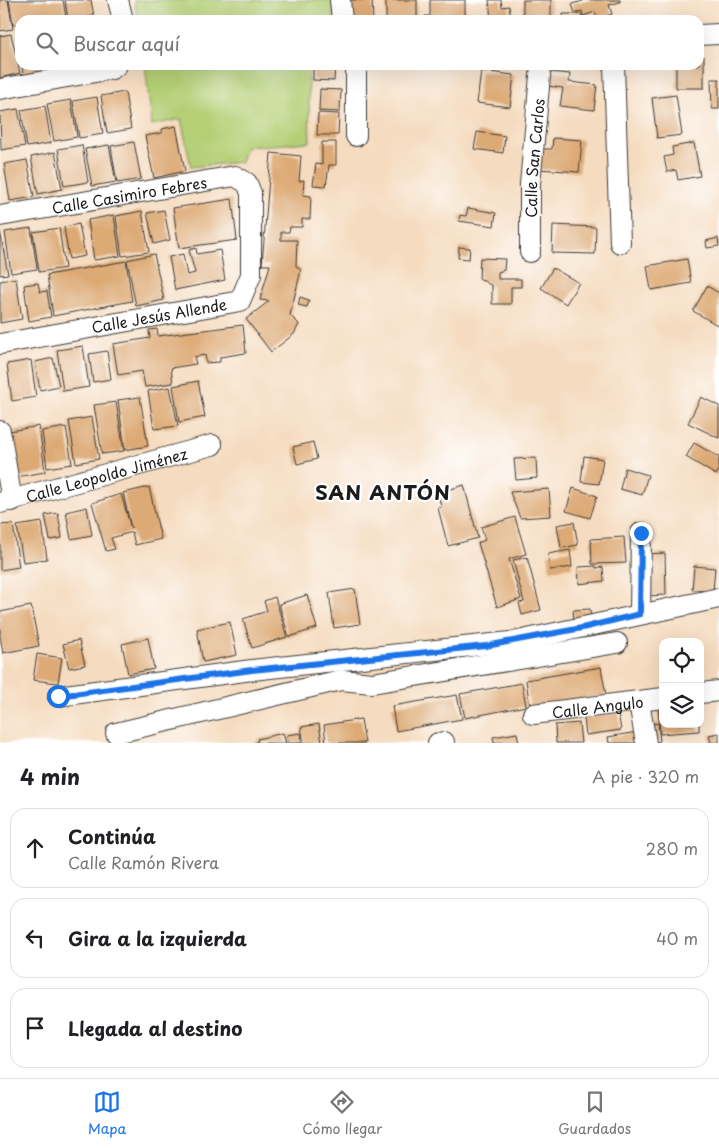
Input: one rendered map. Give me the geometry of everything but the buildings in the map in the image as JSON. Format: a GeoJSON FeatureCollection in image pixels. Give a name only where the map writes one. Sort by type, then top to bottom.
{"type":"FeatureCollection","features":[{"type":"Feature","properties":{"kind":"street"},"geometry":{"type":"LineString","coordinates":[[118,0],[121,15]]}},
{"type":"Feature","properties":{"kind":"street"},"geometry":{"type":"LineString","coordinates":[[340,0],[342,15]]}},
{"type":"Feature","properties":{"kind":"street"},"geometry":{"type":"LineString","coordinates":[[704,35],[719,34]]}},
{"type":"Feature","properties":{"kind":"street"},"geometry":{"type":"LineString","coordinates":[[0,89],[106,70]]}},
{"type":"Feature","properties":{"kind":"street"},"geometry":{"type":"LineString","coordinates":[[356,70],[356,136]]}},
{"type":"Feature","properties":{"kind":"street","name":"Calle San Carlos"},"geometry":{"type":"LineString","coordinates":[[531,253],[530,184],[541,70]]}},
{"type":"Feature","properties":{"kind":"street"},"geometry":{"type":"LineString","coordinates":[[614,70],[620,242]]}},
{"type":"Feature","properties":{"kind":"street","name":"Calle Casimiro Febres"},"geometry":{"type":"LineString","coordinates":[[0,216],[236,176],[247,183],[251,193]]}},
{"type":"Feature","properties":{"kind":"street","name":"Calle Jesús Allende"},"geometry":{"type":"LineString","coordinates":[[0,344],[240,301],[250,276],[251,193]]}},
{"type":"Feature","properties":{"kind":"street"},"geometry":{"type":"LineString","coordinates":[[0,432],[6,502]]}},
{"type":"Feature","properties":{"kind":"street","name":"Calle Leopoldo Jiménez"},"geometry":{"type":"LineString","coordinates":[[6,502],[212,444]]}},
{"type":"Feature","properties":{"kind":"street"},"geometry":{"type":"LineString","coordinates":[[640,614],[641,533]]}},
{"type":"Feature","properties":{"kind":"street"},"geometry":{"type":"LineString","coordinates":[[58,696],[252,670],[518,641],[719,598]]}},
{"type":"Feature","properties":{"kind":"street"},"geometry":{"type":"LineString","coordinates":[[116,733],[341,680],[372,683],[389,681],[617,643]]}},
{"type":"Feature","properties":{"kind":"street"},"geometry":{"type":"LineString","coordinates":[[386,655],[389,681]]}},
{"type":"Feature","properties":{"kind":"street"},"geometry":{"type":"LineString","coordinates":[[704,692],[719,690]]}},
{"type":"Feature","properties":{"kind":"street","name":"Calle Angulo"},"geometry":{"type":"LineString","coordinates":[[532,714],[659,699]]}},
{"type":"Feature","properties":{"kind":"street"},"geometry":{"type":"LineString","coordinates":[[639,702],[646,743]]}},
{"type":"Feature","properties":{"kind":"green space"},"geometry":{"type":"Polygon","coordinates":[[[134,0],[332,0],[334,15],[137,15],[134,0]]]}},
{"type":"Feature","properties":{"kind":"green space"},"geometry":{"type":"Polygon","coordinates":[[[146,70],[308,70],[310,142],[246,147],[241,162],[191,167],[181,119],[152,125],[146,70]]]}},
{"type":"Feature","properties":{"kind":"district","name":"SAN ANTÓN"},"geometry":{"type":"Point","coordinates":[383,492]}},
{"type":"Feature","properties":{"kind":"route"},"geometry":{"type":"LineString","coordinates":[[58,696],[252,670],[486,646],[582,628],[640,614],[641,533]]}}]}
